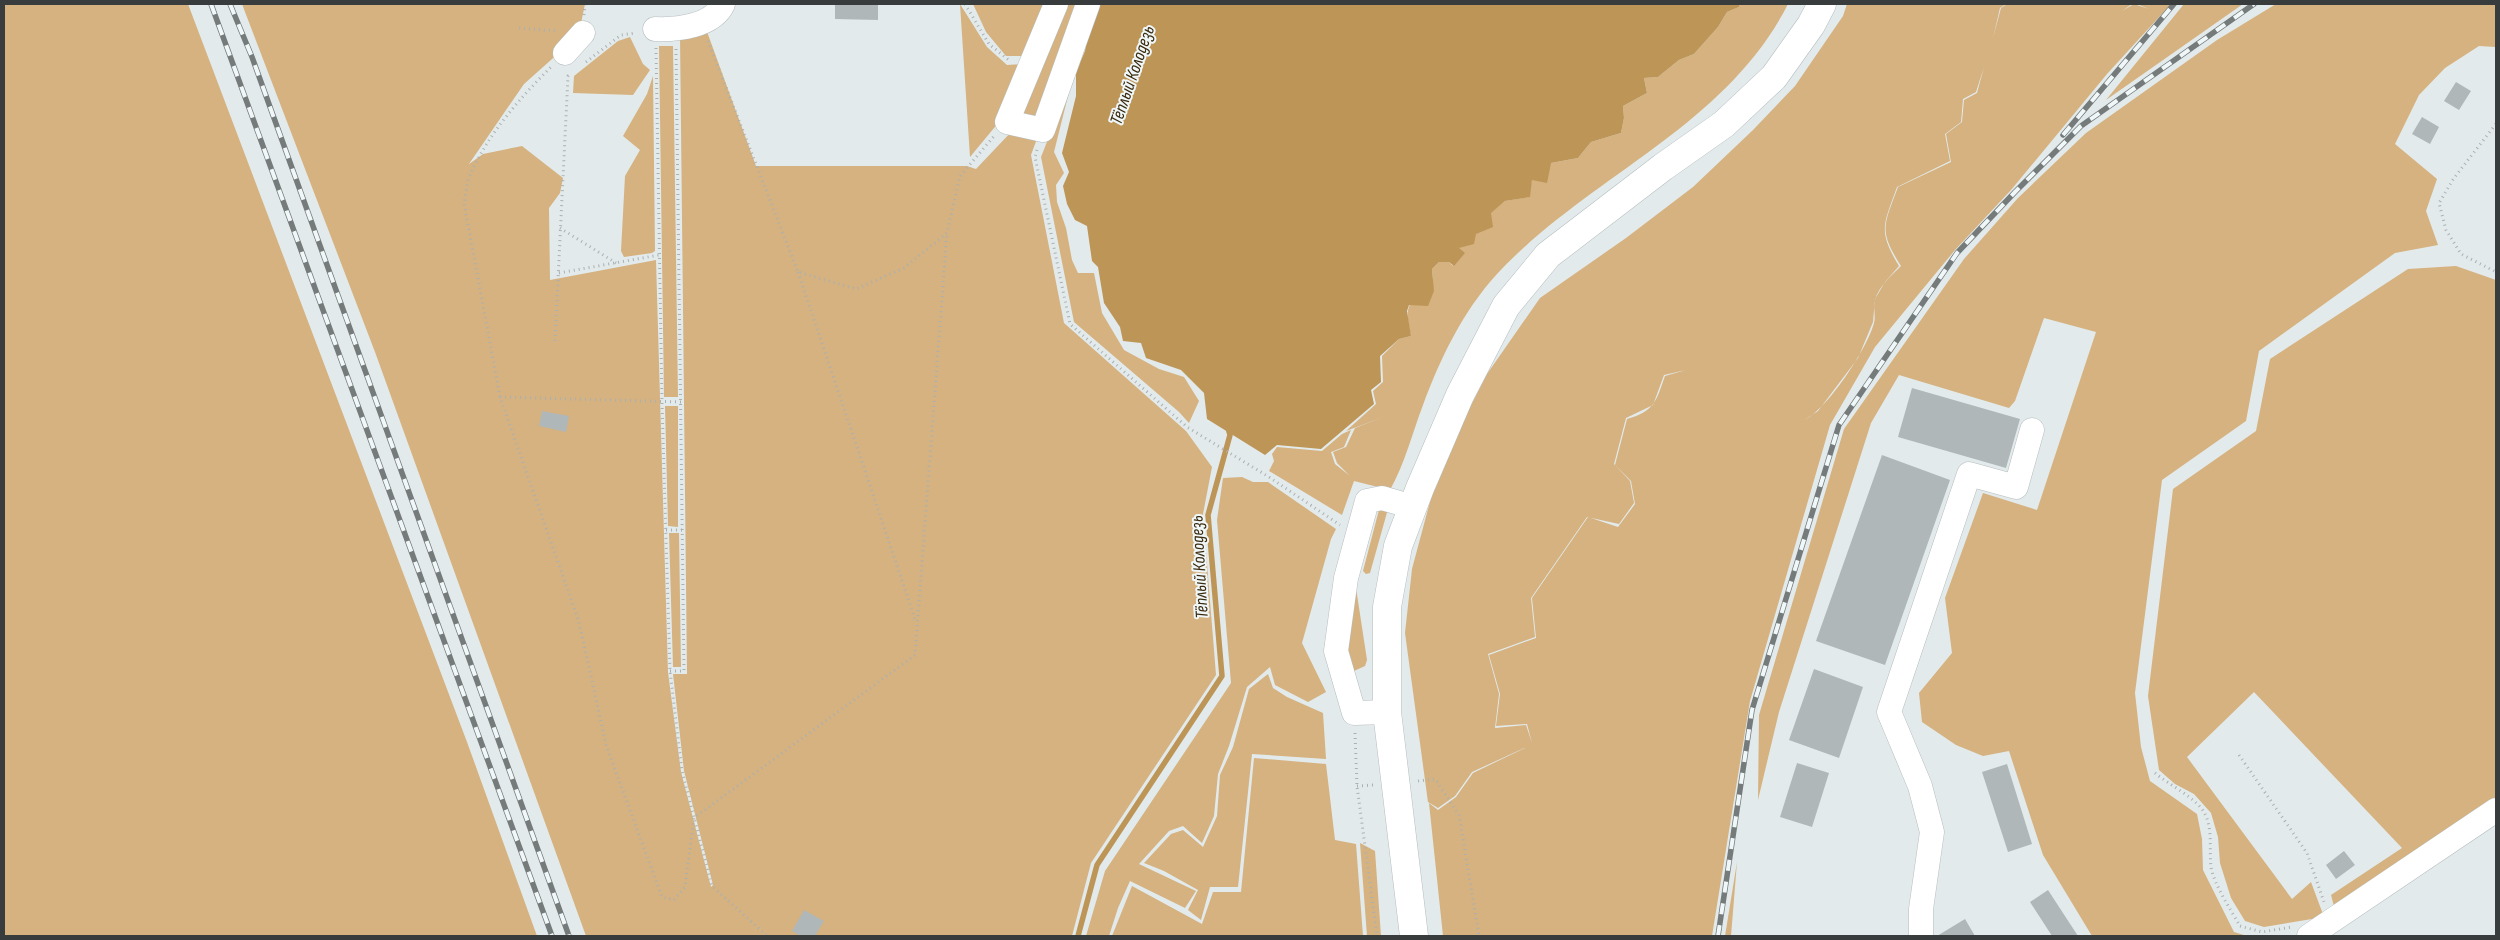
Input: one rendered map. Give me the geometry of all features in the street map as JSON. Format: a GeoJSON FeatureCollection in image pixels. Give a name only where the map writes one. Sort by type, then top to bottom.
{"type":"FeatureCollection","features":[{"type":"Feature","properties":{"kind":"main road"},"geometry":{"type":"LineString","coordinates":[[1414,936],[1387,712],[1387,607],[1398,546],[1412,507],[1460,395],[1506,306],[1548,255],[1663,167],[1724,124],[1774,77],[1811,25],[1822,4]]}},
{"type":"Feature","properties":{"kind":"street"},"geometry":{"type":"LineString","coordinates":[[655,29],[677,30],[701,22],[720,11],[723,4]]}},
{"type":"Feature","properties":{"kind":"street"},"geometry":{"type":"LineString","coordinates":[[1056,4],[1007,122],[1044,130],[1088,4]]}},
{"type":"Feature","properties":{"kind":"street"},"geometry":{"type":"LineString","coordinates":[[575,63],[583,33]]}},
{"type":"Feature","properties":{"kind":"street"},"geometry":{"type":"LineString","coordinates":[[1921,936],[1920,909],[1932,832],[1920,786],[1889,712],[1969,474],[2016,487],[2032,430]]}},
{"type":"Feature","properties":{"kind":"street"},"geometry":{"type":"LineString","coordinates":[[1387,712],[1354,713],[1336,651],[1346,578],[1367,501],[1382,498],[1412,507]]}},
{"type":"Feature","properties":{"kind":"street"},"geometry":{"type":"LineString","coordinates":[[2310,936],[2496,810]]}},
{"type":"Feature","properties":{"kind":"path"},"geometry":{"type":"LineString","coordinates":[[965,4],[989,44],[1008,62],[1033,59]]}},
{"type":"Feature","properties":{"kind":"path"},"geometry":{"type":"LineString","coordinates":[[701,22],[798,272],[917,625]]}},
{"type":"Feature","properties":{"kind":"path"},"geometry":{"type":"LineString","coordinates":[[518,28],[583,33]]}},
{"type":"Feature","properties":{"kind":"path"},"geometry":{"type":"LineString","coordinates":[[767,936],[712,886],[694,818],[682,771],[670,670],[662,402],[655,29],[621,36],[575,63],[514,106],[470,174],[464,203],[500,397],[579,622],[606,745],[662,897],[674,900],[685,887],[694,818],[915,655],[947,233],[960,176],[1007,122]]}},
{"type":"Feature","properties":{"kind":"path"},"geometry":{"type":"LineString","coordinates":[[670,670],[684,671],[676,42]]}},
{"type":"Feature","properties":{"kind":"path"},"geometry":{"type":"LineString","coordinates":[[555,341],[568,76],[575,63]]}},
{"type":"Feature","properties":{"kind":"path"},"geometry":{"type":"LineString","coordinates":[[2496,124],[2454,178],[2439,203],[2446,230],[2461,254],[2496,272]]}},
{"type":"Feature","properties":{"kind":"path"},"geometry":{"type":"LineString","coordinates":[[1044,130],[1035,157],[1070,324],[1187,427],[1269,477],[1357,537]]}},
{"type":"Feature","properties":{"kind":"path"},"geometry":{"type":"LineString","coordinates":[[560,228],[616,264]]}},
{"type":"Feature","properties":{"kind":"path"},"geometry":{"type":"LineString","coordinates":[[798,272],[856,289],[904,268],[947,233]]}},
{"type":"Feature","properties":{"kind":"path"},"geometry":{"type":"LineString","coordinates":[[559,273],[659,255]]}},
{"type":"Feature","properties":{"kind":"path"},"geometry":{"type":"LineString","coordinates":[[500,397],[681,402]]}},
{"type":"Feature","properties":{"kind":"path"},"geometry":{"type":"LineString","coordinates":[[666,530],[682,530]]}},
{"type":"Feature","properties":{"kind":"path"},"geometry":{"type":"LineString","coordinates":[[1354,713],[1357,786],[1377,936]]}},
{"type":"Feature","properties":{"kind":"path"},"geometry":{"type":"LineString","coordinates":[[2155,773],[2173,788],[2192,798],[2205,814],[2210,840],[2211,869],[2240,926],[2262,932],[2331,920],[2307,853],[2239,755]]}},
{"type":"Feature","properties":{"kind":"path"},"geometry":{"type":"LineString","coordinates":[[1357,786],[1435,779],[1459,815],[1479,936]]}},
{"type":"Feature","properties":{"kind":"shaded area"},"geometry":{"type":"Polygon","coordinates":[[[4,4],[188,4],[467,742],[537,936],[4,936],[4,4]]]}},
{"type":"Feature","properties":{"kind":"shaded area"},"geometry":{"type":"Polygon","coordinates":[[[242,4],[585,4],[580,28],[561,51],[524,84],[469,164],[483,154],[522,146],[563,178],[560,193],[549,208],[550,280],[656,260],[668,672],[681,772],[711,887],[713,885],[684,771],[673,674],[687,674],[680,35],[706,29],[756,166],[967,166],[976,169],[1013,130],[1038,136],[1031,155],[1064,323],[1186,431],[1212,467],[1203,514],[1216,675],[1091,863],[1072,936],[586,936],[375,352],[242,4]]]}},
{"type":"Feature","properties":{"kind":"shaded area"},"geometry":{"type":"Polygon","coordinates":[[[960,4],[987,47],[1007,65],[1024,64],[999,122],[970,157],[960,4]]]}},
{"type":"Feature","properties":{"kind":"shaded area"},"geometry":{"type":"Polygon","coordinates":[[[973,4],[1050,4],[1028,56],[1006,56],[986,32],[973,4]]]}},
{"type":"Feature","properties":{"kind":"shaded area"},"geometry":{"type":"Polygon","coordinates":[[[1061,4],[1082,4],[1043,122],[1015,117],[1061,4]]]}},
{"type":"Feature","properties":{"kind":"shaded area"},"geometry":{"type":"Polygon","coordinates":[[[1739,4],[1788,4],[1761,47],[1729,85],[1653,149],[1533,239],[1485,288],[1463,320],[1445,353],[1390,490],[1354,481],[1342,515],[1269,471],[1274,461],[1272,454],[1277,447],[1322,451],[1342,434],[1351,430],[1344,447],[1331,452],[1335,464],[1350,476],[1337,463],[1333,452],[1346,447],[1355,428],[1386,416],[1346,431],[1376,404],[1373,391],[1383,382],[1382,356],[1399,339],[1411,336],[1408,309],[1414,299],[1433,279],[1432,269],[1439,262],[1449,262],[1453,266],[1459,248],[1476,234],[1490,213],[1505,201],[1529,197],[1532,179],[1551,163],[1578,158],[1591,142],[1621,133],[1624,118],[1623,106],[1647,93],[1644,78],[1658,77],[1679,60],[1694,54],[1718,27],[1727,12],[1739,7],[1739,4]]]}},
{"type":"Feature","properties":{"kind":"shaded area"},"geometry":{"type":"Polygon","coordinates":[[[1847,4],[2006,4],[2000,8],[1993,38],[2001,8],[2007,4],[2132,4],[2122,11],[2134,4],[2149,9],[2137,4],[2148,4],[2149,6],[2149,4],[2171,4],[2107,74],[2011,190],[1955,250],[1875,347],[1830,425],[1750,701],[1712,936],[1443,936],[1429,803],[1438,810],[1456,797],[1473,773],[1533,744],[1472,772],[1455,796],[1438,808],[1428,802],[1405,633],[1412,569],[1439,468],[1487,374],[1540,298],[1626,238],[1693,187],[1753,130],[1795,86],[1843,16],[1847,4]],[[1984,67],[1976,92],[1963,99],[1961,122],[1945,134],[1950,161],[1897,187],[1889,210],[1898,187],[1951,162],[1946,134],[1962,122],[1964,100],[1977,93],[1984,67]],[[1889,210],[1886,219],[1885,235],[1892,254],[1899,266],[1884,284],[1901,266],[1886,235],[1889,210]],[[1874,307],[1873,322],[1860,354],[1874,323],[1874,307]],[[1855,361],[1822,406],[1845,378],[1855,361]],[[1686,370],[1664,375],[1654,403],[1665,376],[1686,370]],[[1651,406],[1626,418],[1614,464],[1630,481],[1634,503],[1619,524],[1590,518],[1618,527],[1635,504],[1631,481],[1615,465],[1627,419],[1651,406]],[[1588,517],[1531,598],[1535,637],[1488,654],[1499,694],[1495,728],[1526,725],[1532,743],[1527,724],[1496,726],[1500,694],[1489,655],[1536,638],[1532,598],[1588,517]]]}},
{"type":"Feature","properties":{"kind":"shaded area"},"geometry":{"type":"Polygon","coordinates":[[[2184,4],[2243,4],[2106,100],[2184,4]]]}},
{"type":"Feature","properties":{"kind":"shaded area"},"geometry":{"type":"Polygon","coordinates":[[[2276,4],[2496,4],[2496,47],[2479,46],[2445,68],[2419,95],[2395,144],[2437,179],[2426,211],[2438,245],[2395,253],[2259,351],[2246,421],[2162,480],[2135,693],[2141,747],[2150,781],[2197,814],[2202,839],[2203,870],[2234,932],[2247,936],[2092,936],[2043,855],[2009,751],[1983,756],[1956,745],[1922,722],[1919,693],[1952,653],[1945,598],[1983,493],[2037,510],[2096,332],[2044,318],[2015,401],[2009,408],[1899,375],[1871,423],[1779,712],[1758,800],[1759,715],[1844,429],[1964,259],[2018,198],[2086,133],[2217,40],[2276,4]]]}},
{"type":"Feature","properties":{"kind":"shaded area"},"geometry":{"type":"Polygon","coordinates":[[[630,37],[643,64],[650,70],[633,95],[573,93],[574,76],[618,41],[630,37]]]}},
{"type":"Feature","properties":{"kind":"shaded area"},"geometry":{"type":"Polygon","coordinates":[[[659,46],[673,46],[678,397],[664,397],[659,46]]]}},
{"type":"Feature","properties":{"kind":"shaded area"},"geometry":{"type":"Polygon","coordinates":[[[653,76],[655,251],[624,257],[621,251],[625,176],[640,150],[623,136],[647,94],[653,76]]]}},
{"type":"Feature","properties":{"kind":"shaded area"},"geometry":{"type":"Polygon","coordinates":[[[1073,76],[1054,152],[1064,173],[1056,185],[1057,202],[1066,228],[1072,260],[1078,273],[1094,273],[1102,313],[1124,350],[1159,369],[1184,377],[1199,401],[1189,423],[1179,412],[1074,322],[1041,157],[1073,76]]]}},
{"type":"Feature","properties":{"kind":"shaded area"},"geometry":{"type":"Polygon","coordinates":[[[2456,266],[2496,280],[2496,799],[2335,910],[2331,895],[2402,848],[2254,692],[2187,757],[2292,899],[2311,882],[2324,917],[2264,927],[2245,921],[2231,898],[2220,863],[2218,837],[2211,813],[2194,794],[2175,784],[2159,770],[2148,696],[2173,489],[2256,431],[2270,359],[2408,269],[2456,266]]]}},
{"type":"Feature","properties":{"kind":"shaded area"},"geometry":{"type":"Polygon","coordinates":[[[665,406],[678,406],[678,527],[668,526],[665,406]]]}},
{"type":"Feature","properties":{"kind":"shaded area"},"geometry":{"type":"Polygon","coordinates":[[[1242,477],[1253,482],[1268,482],[1336,529],[1331,539],[1302,643],[1326,692],[1308,702],[1275,685],[1270,667],[1247,687],[1229,746],[1218,774],[1214,816],[1202,843],[1183,826],[1169,831],[1139,864],[1196,891],[1185,908],[1130,881],[1118,908],[1109,936],[1086,936],[1105,871],[1231,683],[1217,520],[1223,478],[1242,477]]]}},
{"type":"Feature","properties":{"kind":"shaded area"},"geometry":{"type":"Polygon","coordinates":[[[1380,506],[1388,509],[1370,573],[1366,574],[1363,571],[1380,506]]]}},
{"type":"Feature","properties":{"kind":"shaded area"},"geometry":{"type":"Polygon","coordinates":[[[669,533],[679,533],[681,667],[673,667],[669,533]]]}},
{"type":"Feature","properties":{"kind":"shaded area"},"geometry":{"type":"Polygon","coordinates":[[[1356,588],[1367,660],[1365,666],[1354,671],[1346,658],[1356,588]]]}},
{"type":"Feature","properties":{"kind":"shaded area"},"geometry":{"type":"Polygon","coordinates":[[[1268,674],[1273,688],[1287,697],[1323,713],[1326,759],[1252,754],[1238,887],[1210,887],[1201,920],[1188,910],[1198,890],[1164,871],[1144,863],[1171,834],[1183,830],[1203,847],[1217,816],[1220,775],[1233,747],[1249,689],[1268,674]]]}},
{"type":"Feature","properties":{"kind":"shaded area"},"geometry":{"type":"Polygon","coordinates":[[[1254,758],[1326,764],[1335,840],[1356,844],[1363,936],[1112,936],[1132,886],[1202,924],[1213,892],[1241,892],[1254,758]]]}},
{"type":"Feature","properties":{"kind":"shaded area"},"geometry":{"type":"Polygon","coordinates":[[[1360,843],[1375,851],[1381,936],[1367,936],[1360,843]]]}},
{"type":"Feature","properties":{"kind":"shaded area"},"geometry":{"type":"Polygon","coordinates":[[[1737,862],[1731,936],[1725,936],[1737,862]]]}},
{"type":"Feature","properties":{"kind":"water"},"geometry":{"type":"Polygon","coordinates":[[[1097,4],[1739,4],[1739,7],[1727,12],[1718,27],[1694,54],[1679,60],[1658,77],[1644,78],[1647,93],[1623,106],[1624,118],[1621,133],[1591,142],[1578,158],[1551,163],[1547,183],[1532,180],[1530,197],[1505,201],[1491,213],[1493,227],[1476,234],[1474,244],[1459,248],[1465,253],[1454,266],[1449,262],[1439,262],[1432,269],[1434,291],[1428,306],[1409,305],[1407,311],[1411,336],[1399,339],[1380,356],[1381,382],[1371,390],[1374,404],[1321,449],[1277,445],[1265,455],[1207,419],[1204,393],[1181,370],[1146,358],[1141,343],[1123,341],[1120,327],[1104,303],[1098,267],[1092,261],[1087,226],[1075,220],[1067,204],[1063,186],[1069,172],[1062,153],[1076,96],[1076,72],[1085,51],[1088,30],[1097,4]]]}},
{"type":"Feature","properties":{"kind":"building"},"geometry":{"type":"Polygon","coordinates":[[[835,4],[878,4],[878,20],[835,19],[835,4]]]}},
{"type":"Feature","properties":{"kind":"building"},"geometry":{"type":"Polygon","coordinates":[[[2456,82],[2471,91],[2459,110],[2444,101],[2456,82]]]}},
{"type":"Feature","properties":{"kind":"building"},"geometry":{"type":"Polygon","coordinates":[[[2422,117],[2439,127],[2430,144],[2412,134],[2422,117]]]}},
{"type":"Feature","properties":{"kind":"building"},"geometry":{"type":"Polygon","coordinates":[[[1912,388],[2020,419],[2006,468],[1898,437],[1912,388]]]}},
{"type":"Feature","properties":{"kind":"building"},"geometry":{"type":"Polygon","coordinates":[[[542,411],[569,416],[566,432],[539,426],[542,411]]]}},
{"type":"Feature","properties":{"kind":"building"},"geometry":{"type":"Polygon","coordinates":[[[1882,455],[1950,480],[1885,665],[1816,641],[1882,455]]]}},
{"type":"Feature","properties":{"kind":"building"},"geometry":{"type":"Polygon","coordinates":[[[1814,669],[1863,687],[1839,758],[1789,740],[1814,669]]]}},
{"type":"Feature","properties":{"kind":"building"},"geometry":{"type":"Polygon","coordinates":[[[1797,763],[1829,773],[1812,827],[1780,817],[1797,763]]]}},
{"type":"Feature","properties":{"kind":"building"},"geometry":{"type":"Polygon","coordinates":[[[2007,764],[2032,844],[2008,852],[1982,772],[2007,764]]]}},
{"type":"Feature","properties":{"kind":"building"},"geometry":{"type":"Polygon","coordinates":[[[2344,851],[2355,865],[2336,879],[2326,865],[2344,851]]]}},
{"type":"Feature","properties":{"kind":"building"},"geometry":{"type":"Polygon","coordinates":[[[2048,890],[2078,936],[2052,936],[2030,902],[2048,890]]]}},
{"type":"Feature","properties":{"kind":"building"},"geometry":{"type":"Polygon","coordinates":[[[804,910],[824,921],[815,936],[800,936],[792,931],[804,910]]]}},
{"type":"Feature","properties":{"kind":"building"},"geometry":{"type":"Polygon","coordinates":[[[1965,919],[1975,936],[1937,936],[1965,919]]]}},
{"type":"Feature","properties":{"kind":"waterway","name":"Тёплый Колодезь"},"geometry":{"type":"LineString","coordinates":[[1078,936],[1097,865],[1222,676],[1208,515],[1230,435],[1228,428]]}},
{"type":"Feature","properties":{"kind":"railway"},"geometry":{"type":"LineString","coordinates":[[211,4],[552,936]]}},
{"type":"Feature","properties":{"kind":"railway"},"geometry":{"type":"LineString","coordinates":[[230,4],[252,57],[569,936]]}},
{"type":"Feature","properties":{"kind":"railway"},"geometry":{"type":"LineString","coordinates":[[2063,135],[2174,4]]}},
{"type":"Feature","properties":{"kind":"railway"},"geometry":{"type":"LineString","coordinates":[[1718,936],[1752,710],[1839,425],[1957,253],[2015,192],[2081,126],[2254,4]]}}]}
